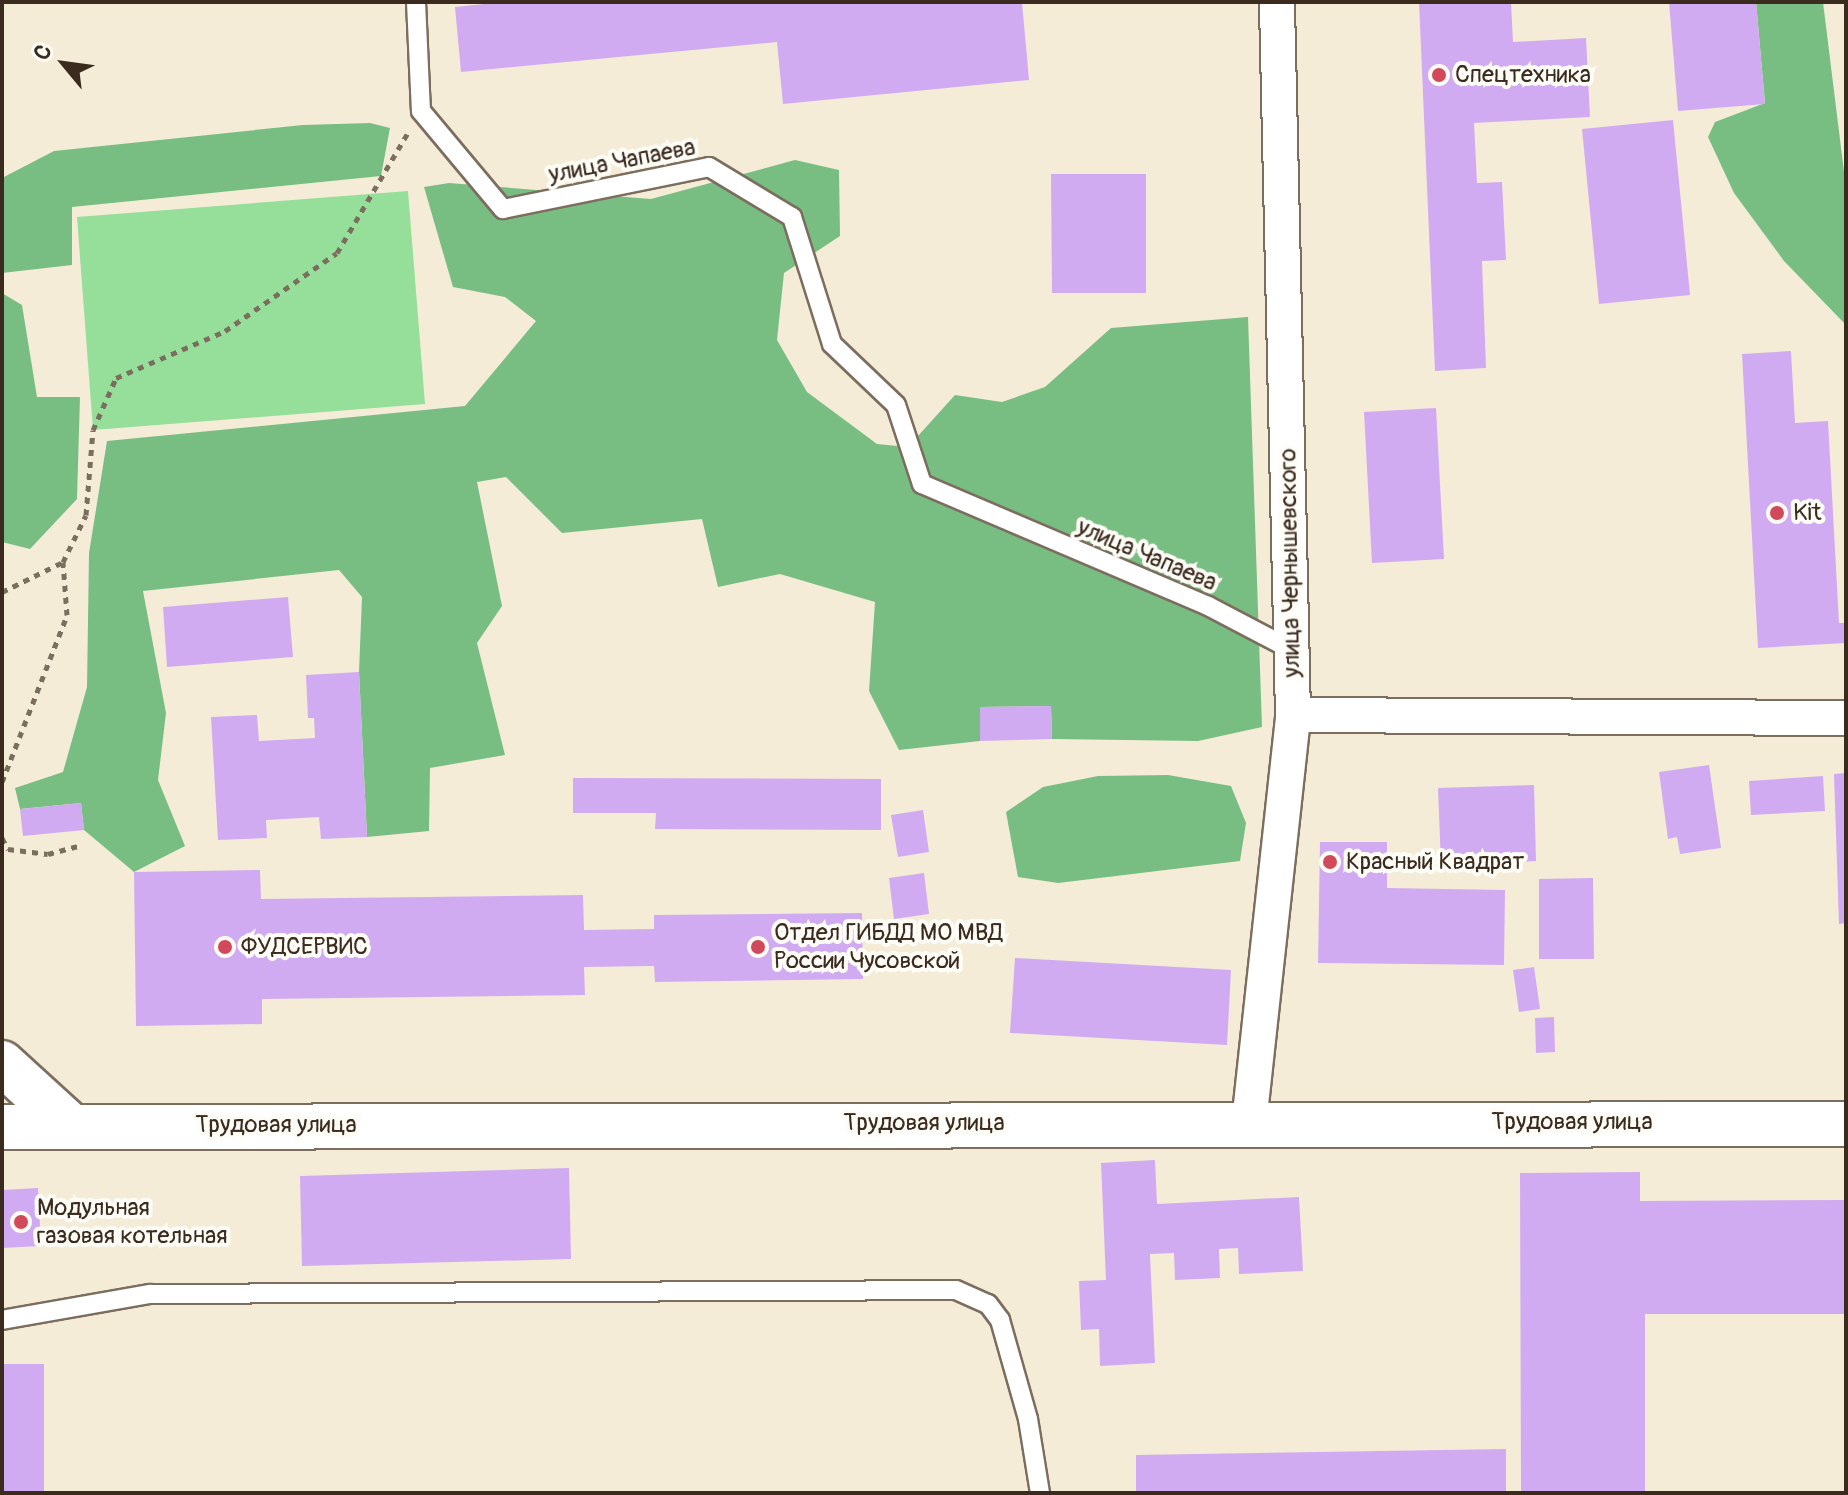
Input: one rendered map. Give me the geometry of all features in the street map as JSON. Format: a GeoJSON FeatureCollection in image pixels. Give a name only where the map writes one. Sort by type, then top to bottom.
{"type":"FeatureCollection","features":[{"type":"Feature","properties":{"kind":"main road"},"geometry":{"type":"LineString","coordinates":[[2,1063],[71,1126]]}},
{"type":"Feature","properties":{"kind":"main road","name":"Трудовая улица"},"geometry":{"type":"LineString","coordinates":[[2,1127],[1846,1124]]}},
{"type":"Feature","properties":{"kind":"street","name":"улица Чернышевского"},"geometry":{"type":"LineString","coordinates":[[1249,1123],[1293,715],[1277,2]]}},
{"type":"Feature","properties":{"kind":"street"},"geometry":{"type":"LineString","coordinates":[[1293,715],[1846,718]]}},
{"type":"Feature","properties":{"kind":"lane"},"geometry":{"type":"LineString","coordinates":[[416,2],[421,111]]}},
{"type":"Feature","properties":{"kind":"lane","name":"улица Чапаева"},"geometry":{"type":"LineString","coordinates":[[421,111],[503,209],[709,167],[792,217],[832,344],[896,405],[922,484],[1208,606],[1292,650]]}},
{"type":"Feature","properties":{"kind":"lane"},"geometry":{"type":"LineString","coordinates":[[2,1320],[150,1294],[956,1290],[988,1304],[1000,1320],[1028,1419],[1040,1493]]}},
{"type":"Feature","properties":{"kind":"path"},"geometry":{"type":"LineString","coordinates":[[2,782],[67,615],[63,562],[86,515],[93,430],[116,378],[225,331],[337,253],[421,111]]}},
{"type":"Feature","properties":{"kind":"path"},"geometry":{"type":"LineString","coordinates":[[2,592],[63,562]]}},
{"type":"Feature","properties":{"kind":"path"},"geometry":{"type":"LineString","coordinates":[[2,838],[8,849],[48,854],[78,846]]}},
{"type":"Feature","properties":{"kind":"green space"},"geometry":{"type":"Polygon","coordinates":[[[1756,2],[1823,2],[1846,188],[1846,325],[1784,261],[1734,193],[1708,137],[1715,122],[1765,103],[1756,2]]]}},
{"type":"Feature","properties":{"kind":"green space"},"geometry":{"type":"Polygon","coordinates":[[[370,123],[390,128],[381,176],[72,207],[72,265],[2,273],[2,178],[54,151],[303,125],[370,123]]]}},
{"type":"Feature","properties":{"kind":"green space"},"geometry":{"type":"Polygon","coordinates":[[[795,160],[839,170],[840,236],[784,273],[777,340],[807,392],[877,444],[908,447],[955,395],[1002,402],[1045,387],[1111,328],[1248,317],[1262,727],[1198,741],[1052,739],[1051,706],[980,707],[980,741],[899,750],[869,691],[875,602],[780,574],[718,587],[702,519],[562,533],[506,477],[477,482],[502,606],[477,643],[505,755],[430,768],[429,831],[367,837],[359,672],[362,597],[339,570],[143,591],[166,713],[158,780],[185,846],[134,872],[84,830],[81,803],[20,809],[15,788],[63,772],[87,687],[89,553],[107,441],[465,406],[536,321],[505,297],[453,287],[424,187],[449,183],[651,199],[795,160]]]}},
{"type":"Feature","properties":{"kind":"green space"},"geometry":{"type":"Polygon","coordinates":[[[408,191],[425,404],[93,430],[77,217],[408,191]]]}},
{"type":"Feature","properties":{"kind":"green space"},"geometry":{"type":"Polygon","coordinates":[[[2,293],[22,305],[37,397],[80,397],[77,499],[30,549],[2,542],[2,293]]]}},
{"type":"Feature","properties":{"kind":"green space"},"geometry":{"type":"Polygon","coordinates":[[[1168,775],[1231,786],[1246,823],[1240,861],[1058,883],[1018,877],[1006,812],[1043,787],[1098,776],[1168,775]]]}},
{"type":"Feature","properties":{"kind":"building"},"geometry":{"type":"Polygon","coordinates":[[[503,2],[1022,2],[1029,80],[783,104],[777,42],[461,72],[455,7],[503,2]]]}},
{"type":"Feature","properties":{"kind":"building"},"geometry":{"type":"Polygon","coordinates":[[[1419,2],[1511,2],[1513,42],[1586,38],[1590,117],[1474,123],[1477,183],[1502,182],[1506,260],[1482,261],[1486,368],[1435,371],[1419,2]]]}},
{"type":"Feature","properties":{"kind":"building"},"geometry":{"type":"Polygon","coordinates":[[[1669,2],[1756,2],[1765,104],[1678,111],[1669,2]]]}},
{"type":"Feature","properties":{"kind":"building"},"geometry":{"type":"Polygon","coordinates":[[[1673,120],[1690,295],[1599,304],[1582,129],[1673,120]]]}},
{"type":"Feature","properties":{"kind":"building"},"geometry":{"type":"Polygon","coordinates":[[[1051,174],[1146,174],[1146,293],[1052,293],[1051,174]]]}},
{"type":"Feature","properties":{"kind":"building"},"geometry":{"type":"Polygon","coordinates":[[[1791,351],[1795,423],[1828,421],[1839,623],[1846,623],[1846,643],[1758,648],[1742,354],[1791,351]]]}},
{"type":"Feature","properties":{"kind":"building"},"geometry":{"type":"Polygon","coordinates":[[[1436,408],[1444,559],[1372,563],[1364,412],[1436,408]]]}},
{"type":"Feature","properties":{"kind":"building"},"geometry":{"type":"Polygon","coordinates":[[[288,597],[293,657],[167,667],[163,607],[288,597]]]}},
{"type":"Feature","properties":{"kind":"building"},"geometry":{"type":"Polygon","coordinates":[[[359,672],[367,837],[321,839],[319,817],[266,820],[267,838],[218,840],[211,717],[257,715],[259,741],[315,738],[314,718],[308,718],[306,675],[359,672]]]}},
{"type":"Feature","properties":{"kind":"building"},"geometry":{"type":"Polygon","coordinates":[[[1051,706],[1052,739],[980,741],[980,707],[1051,706]]]}},
{"type":"Feature","properties":{"kind":"building"},"geometry":{"type":"Polygon","coordinates":[[[1709,765],[1721,848],[1680,854],[1677,837],[1668,839],[1659,772],[1709,765]]]}},
{"type":"Feature","properties":{"kind":"building"},"geometry":{"type":"Polygon","coordinates":[[[1846,773],[1846,923],[1839,924],[1834,774],[1846,773]]]}},
{"type":"Feature","properties":{"kind":"building"},"geometry":{"type":"Polygon","coordinates":[[[1823,776],[1825,811],[1751,815],[1749,781],[1823,776]]]}},
{"type":"Feature","properties":{"kind":"building"},"geometry":{"type":"Polygon","coordinates":[[[573,778],[881,779],[881,830],[655,829],[656,813],[573,813],[573,778]]]}},
{"type":"Feature","properties":{"kind":"building"},"geometry":{"type":"Polygon","coordinates":[[[1534,785],[1536,861],[1441,864],[1438,788],[1534,785]]]}},
{"type":"Feature","properties":{"kind":"building"},"geometry":{"type":"Polygon","coordinates":[[[81,803],[84,830],[23,836],[20,809],[81,803]]]}},
{"type":"Feature","properties":{"kind":"building"},"geometry":{"type":"Polygon","coordinates":[[[923,810],[929,852],[898,857],[891,815],[923,810]]]}},
{"type":"Feature","properties":{"kind":"building"},"geometry":{"type":"Polygon","coordinates":[[[1320,842],[1387,842],[1387,888],[1505,890],[1504,965],[1318,963],[1320,842]]]}},
{"type":"Feature","properties":{"kind":"building"},"geometry":{"type":"Polygon","coordinates":[[[260,870],[261,899],[583,895],[584,930],[654,929],[654,915],[862,913],[863,979],[655,982],[654,966],[584,967],[585,995],[262,999],[262,1024],[136,1026],[134,872],[260,870]]]}},
{"type":"Feature","properties":{"kind":"building"},"geometry":{"type":"Polygon","coordinates":[[[924,873],[929,914],[894,919],[889,878],[924,873]]]}},
{"type":"Feature","properties":{"kind":"building"},"geometry":{"type":"Polygon","coordinates":[[[1593,878],[1594,959],[1539,959],[1539,879],[1593,878]]]}},
{"type":"Feature","properties":{"kind":"building"},"geometry":{"type":"Polygon","coordinates":[[[1015,958],[1231,970],[1227,1045],[1010,1033],[1015,958]]]}},
{"type":"Feature","properties":{"kind":"building"},"geometry":{"type":"Polygon","coordinates":[[[1534,967],[1540,1009],[1519,1012],[1513,970],[1534,967]]]}},
{"type":"Feature","properties":{"kind":"building"},"geometry":{"type":"Polygon","coordinates":[[[1554,1017],[1555,1052],[1536,1053],[1535,1018],[1554,1017]]]}},
{"type":"Feature","properties":{"kind":"building"},"geometry":{"type":"Polygon","coordinates":[[[1155,1160],[1157,1204],[1299,1197],[1303,1271],[1239,1274],[1238,1248],[1219,1249],[1220,1278],[1175,1280],[1174,1253],[1150,1254],[1155,1363],[1100,1366],[1099,1329],[1081,1330],[1079,1281],[1106,1280],[1101,1163],[1155,1160]]]}},
{"type":"Feature","properties":{"kind":"building"},"geometry":{"type":"Polygon","coordinates":[[[569,1168],[571,1259],[302,1266],[300,1176],[569,1168]]]}},
{"type":"Feature","properties":{"kind":"building"},"geometry":{"type":"Polygon","coordinates":[[[1640,1172],[1640,1201],[1846,1200],[1846,1314],[1645,1314],[1645,1493],[1521,1493],[1520,1173],[1640,1172]]]}},
{"type":"Feature","properties":{"kind":"building","name":"Модульная газовая котельная"},"geometry":{"type":"Polygon","coordinates":[[[38,1188],[41,1246],[2,1248],[2,1190],[38,1188]]]}},
{"type":"Feature","properties":{"kind":"building"},"geometry":{"type":"Polygon","coordinates":[[[2,1364],[44,1364],[44,1493],[2,1493],[2,1364]]]}},
{"type":"Feature","properties":{"kind":"building"},"geometry":{"type":"Polygon","coordinates":[[[1506,1449],[1506,1493],[1136,1493],[1136,1455],[1506,1449]]]}},
{"type":"Feature","properties":{"kind":"place","name":"Спецтехника"},"geometry":{"type":"Point","coordinates":[1439,75]}},
{"type":"Feature","properties":{"kind":"place","name":"Kit"},"geometry":{"type":"Point","coordinates":[1777,513]}},
{"type":"Feature","properties":{"kind":"place","name":"Красный Квадрат"},"geometry":{"type":"Point","coordinates":[1330,862]}},
{"type":"Feature","properties":{"kind":"place","name":"ФУДСЕРВИС"},"geometry":{"type":"Point","coordinates":[225,947]}},
{"type":"Feature","properties":{"kind":"place","name":"Отдел ГИБДД МО МВД России Чусовской"},"geometry":{"type":"Point","coordinates":[758,947]}},
{"type":"Feature","properties":{"kind":"place","name":"Модульная газовая котельная"},"geometry":{"type":"Point","coordinates":[21,1222]}}]}
